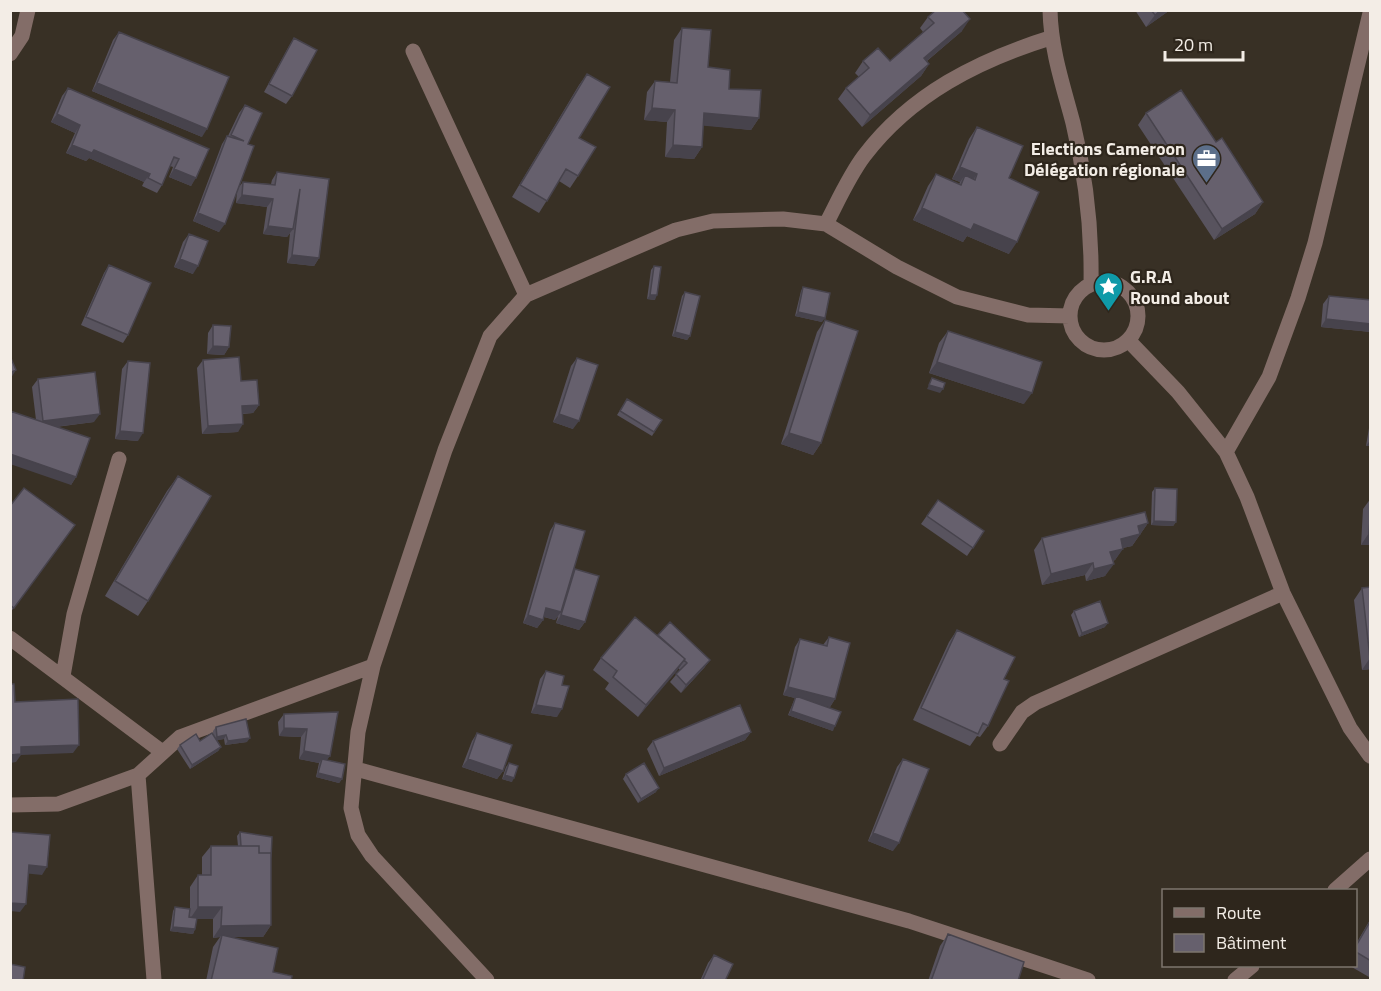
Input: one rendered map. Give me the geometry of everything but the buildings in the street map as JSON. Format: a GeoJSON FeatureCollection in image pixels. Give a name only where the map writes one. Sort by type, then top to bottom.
{"type":"FeatureCollection","features":[{"type":"Feature","properties":{"kind":"street"},"geometry":{"type":"LineString","coordinates":[[10,54],[22,36],[28,10]]}},
{"type":"Feature","properties":{"kind":"street"},"geometry":{"type":"LineString","coordinates":[[1050,10],[1050,38],[1085,180],[1092,240],[1091,284]]}},
{"type":"Feature","properties":{"kind":"street"},"geometry":{"type":"LineString","coordinates":[[1226,452],[1269,377],[1298,298],[1315,243],[1370,16]]}},
{"type":"Feature","properties":{"kind":"street"},"geometry":{"type":"LineString","coordinates":[[826,224],[864,157],[900,116],[953,78],[1000,53],[1050,38]]}},
{"type":"Feature","properties":{"kind":"street"},"geometry":{"type":"LineString","coordinates":[[413,51],[526,295]]}},
{"type":"Feature","properties":{"kind":"street"},"geometry":{"type":"LineString","coordinates":[[487,981],[372,856],[358,835],[351,808],[358,732],[374,666],[445,450],[490,336],[526,295],[621,256],[642,243],[676,230],[713,220],[783,219],[826,224],[897,267],[957,297],[1028,315],[1070,316]]}},
{"type":"Feature","properties":{"kind":"street"},"geometry":{"type":"LineString","coordinates":[[1104,282],[1117,284],[1129,291],[1136,303],[1139,316],[1136,329],[1128,340],[1117,348],[1104,350],[1091,347],[1080,340],[1072,329],[1070,316],[1073,303],[1080,291],[1091,284],[1104,282]]}},
{"type":"Feature","properties":{"kind":"street"},"geometry":{"type":"LineString","coordinates":[[1128,340],[1178,392],[1226,452],[1247,497],[1283,593],[1350,728],[1371,756]]}},
{"type":"Feature","properties":{"kind":"street"},"geometry":{"type":"LineString","coordinates":[[63,676],[74,614],[119,459]]}},
{"type":"Feature","properties":{"kind":"street"},"geometry":{"type":"LineString","coordinates":[[1000,744],[1022,712],[1035,703],[1283,593]]}},
{"type":"Feature","properties":{"kind":"street"},"geometry":{"type":"LineString","coordinates":[[10,638],[161,751]]}},
{"type":"Feature","properties":{"kind":"street"},"geometry":{"type":"LineString","coordinates":[[10,805],[58,804],[138,775],[161,751],[180,737],[374,666]]}},
{"type":"Feature","properties":{"kind":"street"},"geometry":{"type":"LineString","coordinates":[[356,769],[909,921],[1088,981]]}},
{"type":"Feature","properties":{"kind":"street"},"geometry":{"type":"LineString","coordinates":[[138,775],[154,981]]}},
{"type":"Feature","properties":{"kind":"street"},"geometry":{"type":"LineString","coordinates":[[1337,889],[1371,859]]}},
{"type":"Feature","properties":{"kind":"street"},"geometry":{"type":"LineString","coordinates":[[1235,981],[1251,967]]}},
{"type":"Feature","properties":{"kind":"place","name":"Elections Cameroon Délégation régionale"},"geometry":{"type":"Point","coordinates":[1206,184]}},
{"type":"Feature","properties":{"kind":"place","name":"G.R.A Round about"},"geometry":{"type":"Point","coordinates":[1109,312]}}]}
